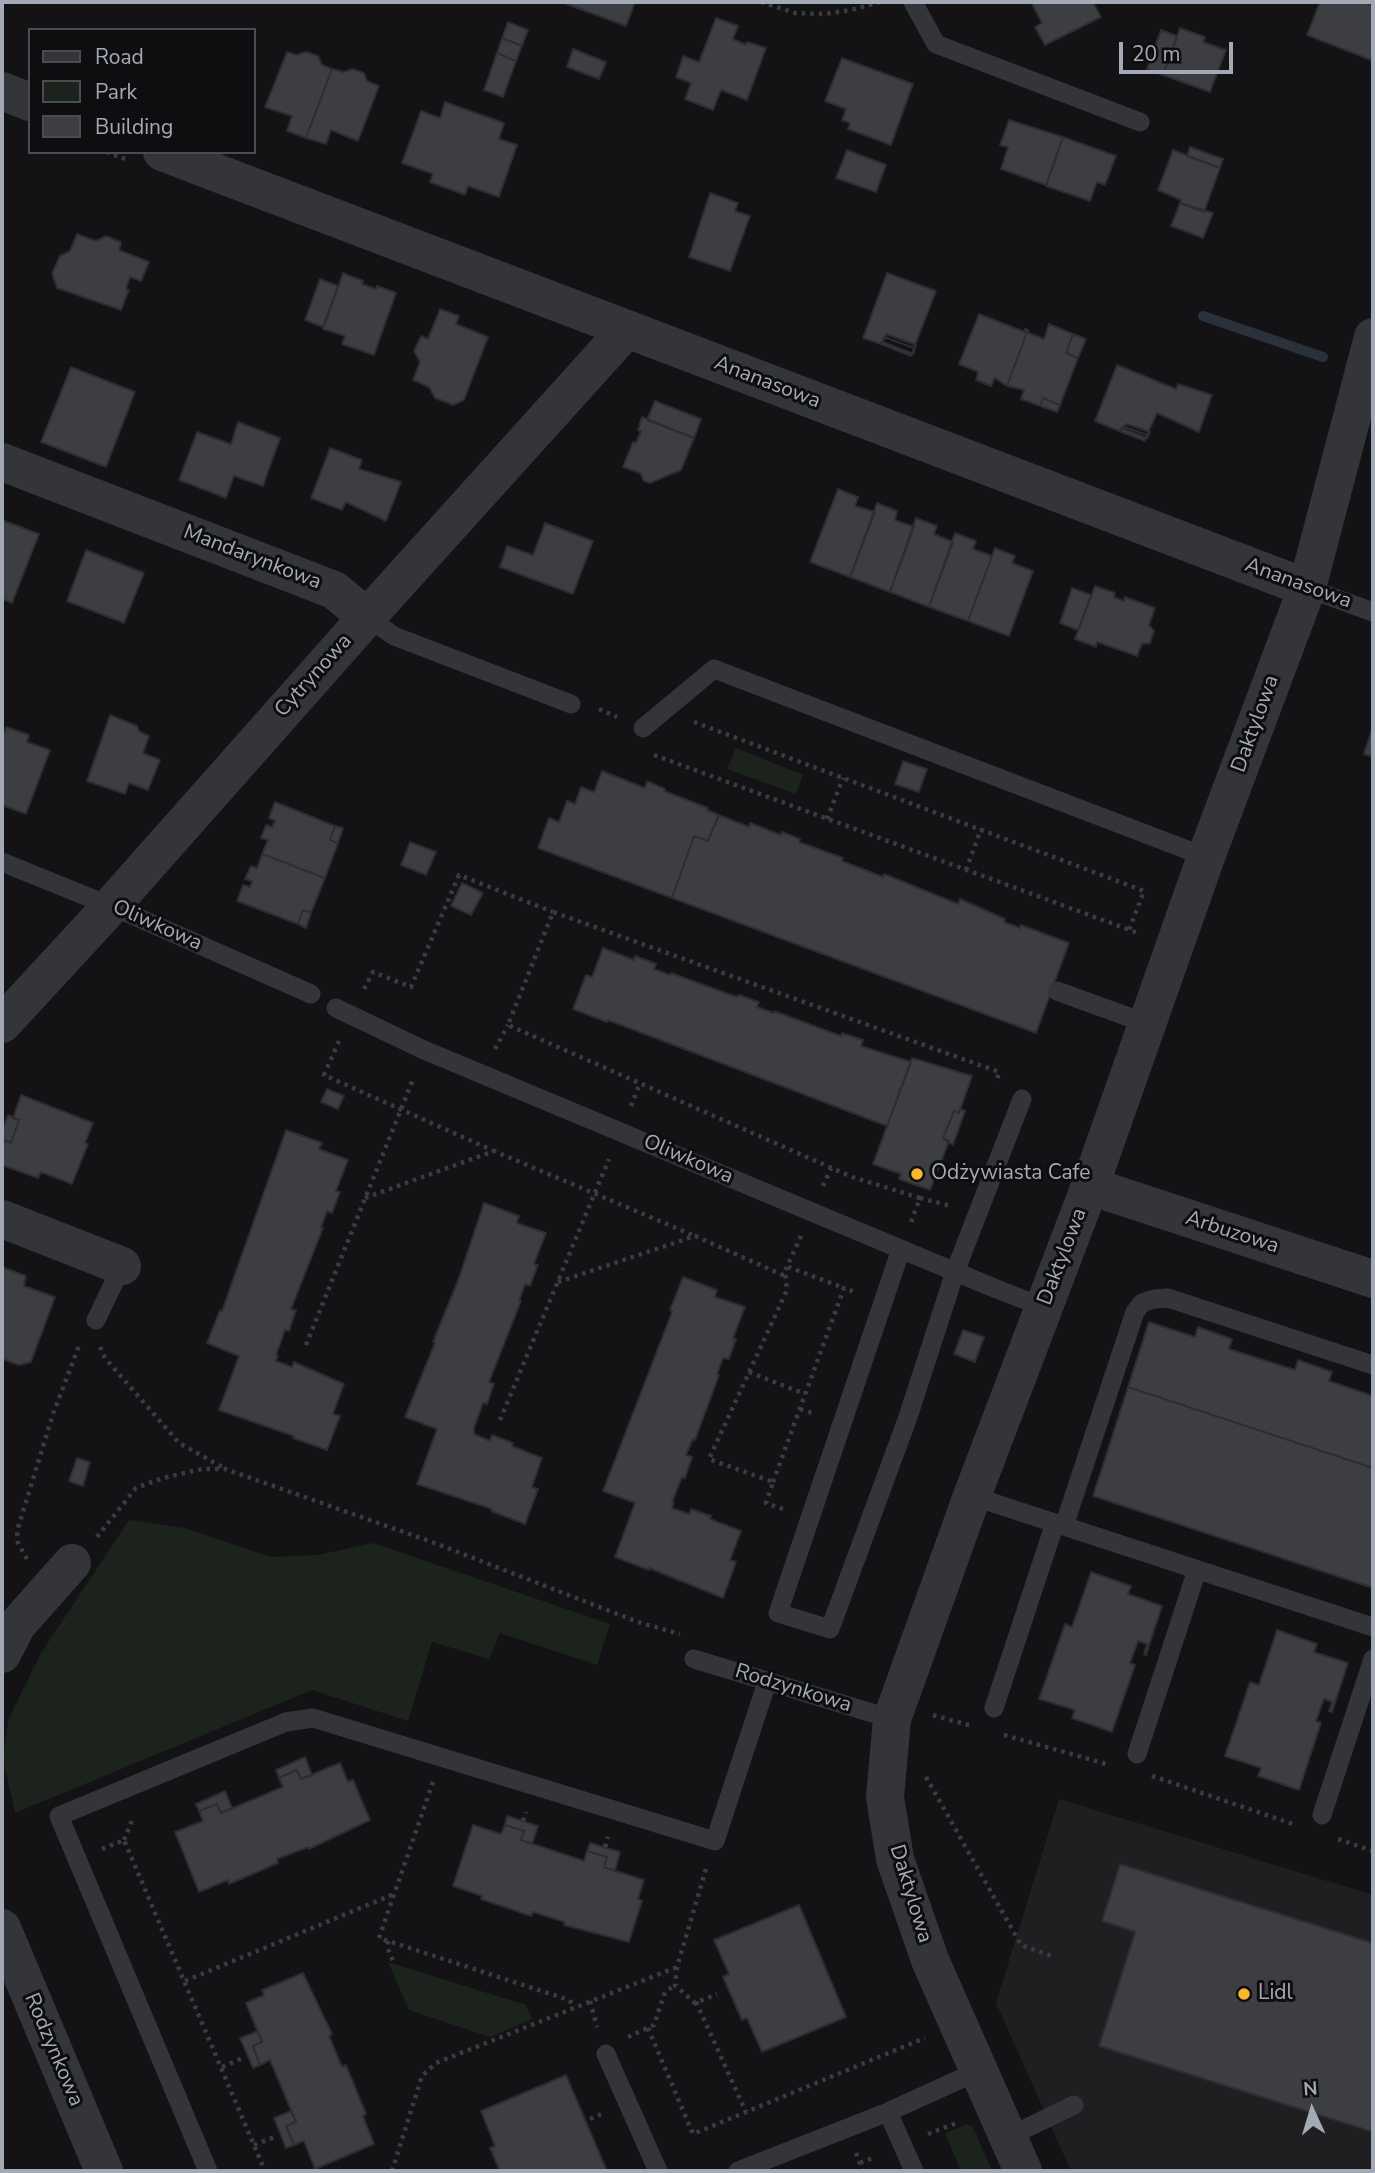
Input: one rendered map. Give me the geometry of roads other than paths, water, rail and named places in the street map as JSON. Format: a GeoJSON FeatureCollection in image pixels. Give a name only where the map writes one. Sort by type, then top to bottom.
{"type":"FeatureCollection","features":[{"type":"Feature","properties":{"kind":"street"},"geometry":{"type":"LineString","coordinates":[[2,91],[28,101]]}},
{"type":"Feature","properties":{"kind":"street","name":"Ananasowa"},"geometry":{"type":"LineString","coordinates":[[167,154],[1307,588]]}},
{"type":"Feature","properties":{"kind":"street","name":"Cytrynowa"},"geometry":{"type":"LineString","coordinates":[[2,1024],[111,906],[627,329]]}},
{"type":"Feature","properties":{"kind":"street","name":"Daktylowa"},"geometry":{"type":"LineString","coordinates":[[1023,2171],[930,1960],[895,1858],[885,1797],[892,1719],[972,1496],[1090,1186],[1206,857],[1307,588],[1373,337]]}},
{"type":"Feature","properties":{"kind":"street","name":"Mandarynkowa"},"geometry":{"type":"LineString","coordinates":[[2,462],[334,590],[367,617]]}},
{"type":"Feature","properties":{"kind":"street","name":"Arbuzowa"},"geometry":{"type":"LineString","coordinates":[[1090,1186],[1373,1279]]}},
{"type":"Feature","properties":{"kind":"street"},"geometry":{"type":"LineString","coordinates":[[2,1219],[122,1266]]}},
{"type":"Feature","properties":{"kind":"street"},"geometry":{"type":"LineString","coordinates":[[3,1649],[17,1625],[62,1574]]}},
{"type":"Feature","properties":{"kind":"street","name":"Rodzynkowa"},"geometry":{"type":"LineString","coordinates":[[2,1928],[104,2171]]}},
{"type":"Feature","properties":{"kind":"lane"},"geometry":{"type":"LineString","coordinates":[[913,2],[936,44],[1140,122]]}},
{"type":"Feature","properties":{"kind":"lane","name":"Ananasowa"},"geometry":{"type":"LineString","coordinates":[[1307,588],[1373,612]]}},
{"type":"Feature","properties":{"kind":"lane","name":"Mandarynkowa"},"geometry":{"type":"LineString","coordinates":[[367,617],[394,636],[571,704]]}},
{"type":"Feature","properties":{"kind":"lane"},"geometry":{"type":"LineString","coordinates":[[643,728],[714,669],[1206,857]]}},
{"type":"Feature","properties":{"kind":"lane","name":"Oliwkowa"},"geometry":{"type":"LineString","coordinates":[[2,862],[111,906],[311,994]]}},
{"type":"Feature","properties":{"kind":"lane"},"geometry":{"type":"LineString","coordinates":[[1057,991],[1148,1024]]}},
{"type":"Feature","properties":{"kind":"lane","name":"Oliwkowa"},"geometry":{"type":"LineString","coordinates":[[343,1011],[424,1050],[1043,1307]]}},
{"type":"Feature","properties":{"kind":"lane"},"geometry":{"type":"LineString","coordinates":[[901,1249],[778,1613],[830,1629],[908,1417],[956,1272],[1022,1099]]}},
{"type":"Feature","properties":{"kind":"lane"},"geometry":{"type":"LineString","coordinates":[[96,1320],[122,1266]]}},
{"type":"Feature","properties":{"kind":"lane"},"geometry":{"type":"LineString","coordinates":[[994,1707],[1135,1312],[1142,1303],[1168,1298],[1373,1365]]}},
{"type":"Feature","properties":{"kind":"lane"},"geometry":{"type":"LineString","coordinates":[[972,1496],[1373,1627]]}},
{"type":"Feature","properties":{"kind":"lane"},"geometry":{"type":"LineString","coordinates":[[1137,1754],[1197,1570]]}},
{"type":"Feature","properties":{"kind":"lane","name":"Rodzynkowa"},"geometry":{"type":"LineString","coordinates":[[694,1659],[892,1719]]}},
{"type":"Feature","properties":{"kind":"lane"},"geometry":{"type":"LineString","coordinates":[[1322,1815],[1373,1659]]}},
{"type":"Feature","properties":{"kind":"lane"},"geometry":{"type":"LineString","coordinates":[[208,2171],[59,1816],[286,1722],[313,1718],[715,1842],[767,1682]]}},
{"type":"Feature","properties":{"kind":"lane"},"geometry":{"type":"LineString","coordinates":[[606,2054],[658,2171]]}},
{"type":"Feature","properties":{"kind":"lane"},"geometry":{"type":"LineString","coordinates":[[738,2171],[888,2112],[978,2071]]}},
{"type":"Feature","properties":{"kind":"lane"},"geometry":{"type":"LineString","coordinates":[[1001,2122],[1074,2105]]}},
{"type":"Feature","properties":{"kind":"lane"},"geometry":{"type":"LineString","coordinates":[[888,2112],[914,2171]]}},
{"type":"Feature","properties":{"kind":"waterway"},"geometry":{"type":"LineString","coordinates":[[1203,316],[1323,357]]}},
{"type":"Feature","properties":{"kind":"place","name":"Odżywiasta Cafe"},"geometry":{"type":"Point","coordinates":[917,1174]}},
{"type":"Feature","properties":{"kind":"place","name":"Lidl"},"geometry":{"type":"Point","coordinates":[1244,1994]}}]}
